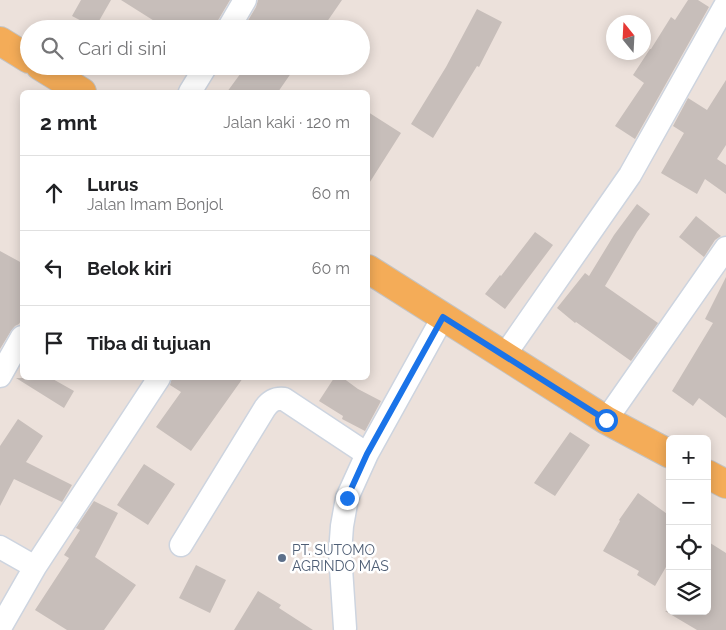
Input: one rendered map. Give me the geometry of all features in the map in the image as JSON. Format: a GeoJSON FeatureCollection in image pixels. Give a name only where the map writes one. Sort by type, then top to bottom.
{"type":"FeatureCollection","features":[{"type":"Feature","properties":{"kind":"main road"},"geometry":{"type":"LineString","coordinates":[[0,41],[20,53]]}},
{"type":"Feature","properties":{"kind":"main road"},"geometry":{"type":"LineString","coordinates":[[55,75],[79,90]]}},
{"type":"Feature","properties":{"kind":"main road"},"geometry":{"type":"LineString","coordinates":[[370,270],[606,420],[666,452]]}},
{"type":"Feature","properties":{"kind":"main road"},"geometry":{"type":"LineString","coordinates":[[711,476],[726,484]]}},
{"type":"Feature","properties":{"kind":"street"},"geometry":{"type":"LineString","coordinates":[[233,20],[245,0]]}},
{"type":"Feature","properties":{"kind":"street"},"geometry":{"type":"LineString","coordinates":[[504,356],[630,175],[726,4]]}},
{"type":"Feature","properties":{"kind":"street"},"geometry":{"type":"LineString","coordinates":[[191,90],[200,75]]}},
{"type":"Feature","properties":{"kind":"street"},"geometry":{"type":"LineString","coordinates":[[606,420],[726,248]]}},
{"type":"Feature","properties":{"kind":"street"},"geometry":{"type":"LineString","coordinates":[[345,628],[340,553],[347,498],[367,454],[443,317]]}},
{"type":"Feature","properties":{"kind":"street"},"geometry":{"type":"LineString","coordinates":[[0,376],[20,341]]}},
{"type":"Feature","properties":{"kind":"street"},"geometry":{"type":"LineString","coordinates":[[0,628],[35,567],[158,380]]}},
{"type":"Feature","properties":{"kind":"street"},"geometry":{"type":"LineString","coordinates":[[181,544],[265,408],[274,399],[284,399],[367,454]]}},
{"type":"Feature","properties":{"kind":"street"},"geometry":{"type":"LineString","coordinates":[[0,547],[35,567]]}},
{"type":"Feature","properties":{"kind":"building"},"geometry":{"type":"Polygon","coordinates":[[[81,0],[111,0],[100,20],[80,20],[72,16],[81,0]]]}},
{"type":"Feature","properties":{"kind":"building"},"geometry":{"type":"Polygon","coordinates":[[[121,0],[230,0],[218,20],[153,20],[121,0]]]}},
{"type":"Feature","properties":{"kind":"building"},"geometry":{"type":"Polygon","coordinates":[[[258,0],[342,0],[328,20],[248,20],[258,0]]]}},
{"type":"Feature","properties":{"kind":"building"},"geometry":{"type":"Polygon","coordinates":[[[688,0],[698,0],[709,7],[635,139],[615,126],[644,83],[633,75],[643,60],[651,60],[651,49],[671,17],[675,20],[688,0]]]}},
{"type":"Feature","properties":{"kind":"building"},"geometry":{"type":"Polygon","coordinates":[[[477,9],[502,22],[479,67],[477,66],[433,138],[411,124],[446,67],[477,9]]]}},
{"type":"Feature","properties":{"kind":"building"},"geometry":{"type":"Polygon","coordinates":[[[239,75],[290,75],[279,90],[228,90],[239,75]]]}},
{"type":"Feature","properties":{"kind":"building"},"geometry":{"type":"Polygon","coordinates":[[[726,80],[726,145],[717,159],[726,165],[726,194],[705,179],[697,194],[661,173],[684,133],[673,126],[688,98],[707,110],[726,80]]]}},
{"type":"Feature","properties":{"kind":"building"},"geometry":{"type":"Polygon","coordinates":[[[370,113],[401,133],[370,182],[370,113]]]}},
{"type":"Feature","properties":{"kind":"building"},"geometry":{"type":"Polygon","coordinates":[[[637,204],[650,214],[605,286],[658,323],[631,361],[575,323],[557,308],[585,273],[589,276],[614,235],[637,204]]]}},
{"type":"Feature","properties":{"kind":"building"},"geometry":{"type":"Polygon","coordinates":[[[696,216],[721,236],[715,240],[704,257],[679,237],[696,216]]]}},
{"type":"Feature","properties":{"kind":"building"},"geometry":{"type":"Polygon","coordinates":[[[535,232],[553,245],[505,309],[485,294],[535,232]]]}},
{"type":"Feature","properties":{"kind":"building"},"geometry":{"type":"Polygon","coordinates":[[[0,251],[20,262],[20,322],[11,331],[0,349],[0,251]]]}},
{"type":"Feature","properties":{"kind":"building"},"geometry":{"type":"Polygon","coordinates":[[[726,277],[726,418],[699,398],[693,406],[672,391],[713,323],[705,319],[726,277]]]}},
{"type":"Feature","properties":{"kind":"building"},"geometry":{"type":"Polygon","coordinates":[[[16,378],[20,378],[20,380],[55,380],[74,391],[64,408],[16,378]]]}},
{"type":"Feature","properties":{"kind":"building"},"geometry":{"type":"Polygon","coordinates":[[[171,380],[242,380],[191,451],[156,427],[181,392],[170,385],[171,380]]]}},
{"type":"Feature","properties":{"kind":"building"},"geometry":{"type":"Polygon","coordinates":[[[333,380],[346,380],[381,401],[365,431],[342,419],[343,416],[319,401],[333,380]]]}},
{"type":"Feature","properties":{"kind":"building"},"geometry":{"type":"Polygon","coordinates":[[[18,419],[43,436],[26,462],[72,485],[62,502],[14,479],[0,506],[0,446],[18,419]]]}},
{"type":"Feature","properties":{"kind":"building"},"geometry":{"type":"Polygon","coordinates":[[[570,432],[590,445],[555,496],[534,483],[570,432]]]}},
{"type":"Feature","properties":{"kind":"building"},"geometry":{"type":"Polygon","coordinates":[[[144,464],[175,484],[148,525],[117,505],[144,464]]]}},
{"type":"Feature","properties":{"kind":"building"},"geometry":{"type":"Polygon","coordinates":[[[638,493],[666,513],[666,567],[655,586],[637,575],[639,571],[603,551],[619,520],[638,493]]]}},
{"type":"Feature","properties":{"kind":"building"},"geometry":{"type":"Polygon","coordinates":[[[94,501],[118,513],[95,557],[136,585],[104,630],[67,630],[35,610],[69,558],[64,555],[80,530],[76,528],[94,501]]]}},
{"type":"Feature","properties":{"kind":"building"},"geometry":{"type":"Polygon","coordinates":[[[711,544],[726,553],[726,630],[697,630],[672,615],[711,615],[711,544]]]}},
{"type":"Feature","properties":{"kind":"building"},"geometry":{"type":"Polygon","coordinates":[[[196,565],[226,580],[210,613],[179,598],[196,565]]]}},
{"type":"Feature","properties":{"kind":"building"},"geometry":{"type":"Polygon","coordinates":[[[258,591],[281,605],[279,608],[313,630],[234,630],[258,591]]]}},
{"type":"Feature","properties":{"kind":"place","name":"PT. SUTOMO AGRINDO MAS"},"geometry":{"type":"Point","coordinates":[282,558]}},
{"type":"Feature","properties":{"kind":"route"},"geometry":{"type":"LineString","coordinates":[[347,498],[367,454],[443,317],[606,420]]}}]}
